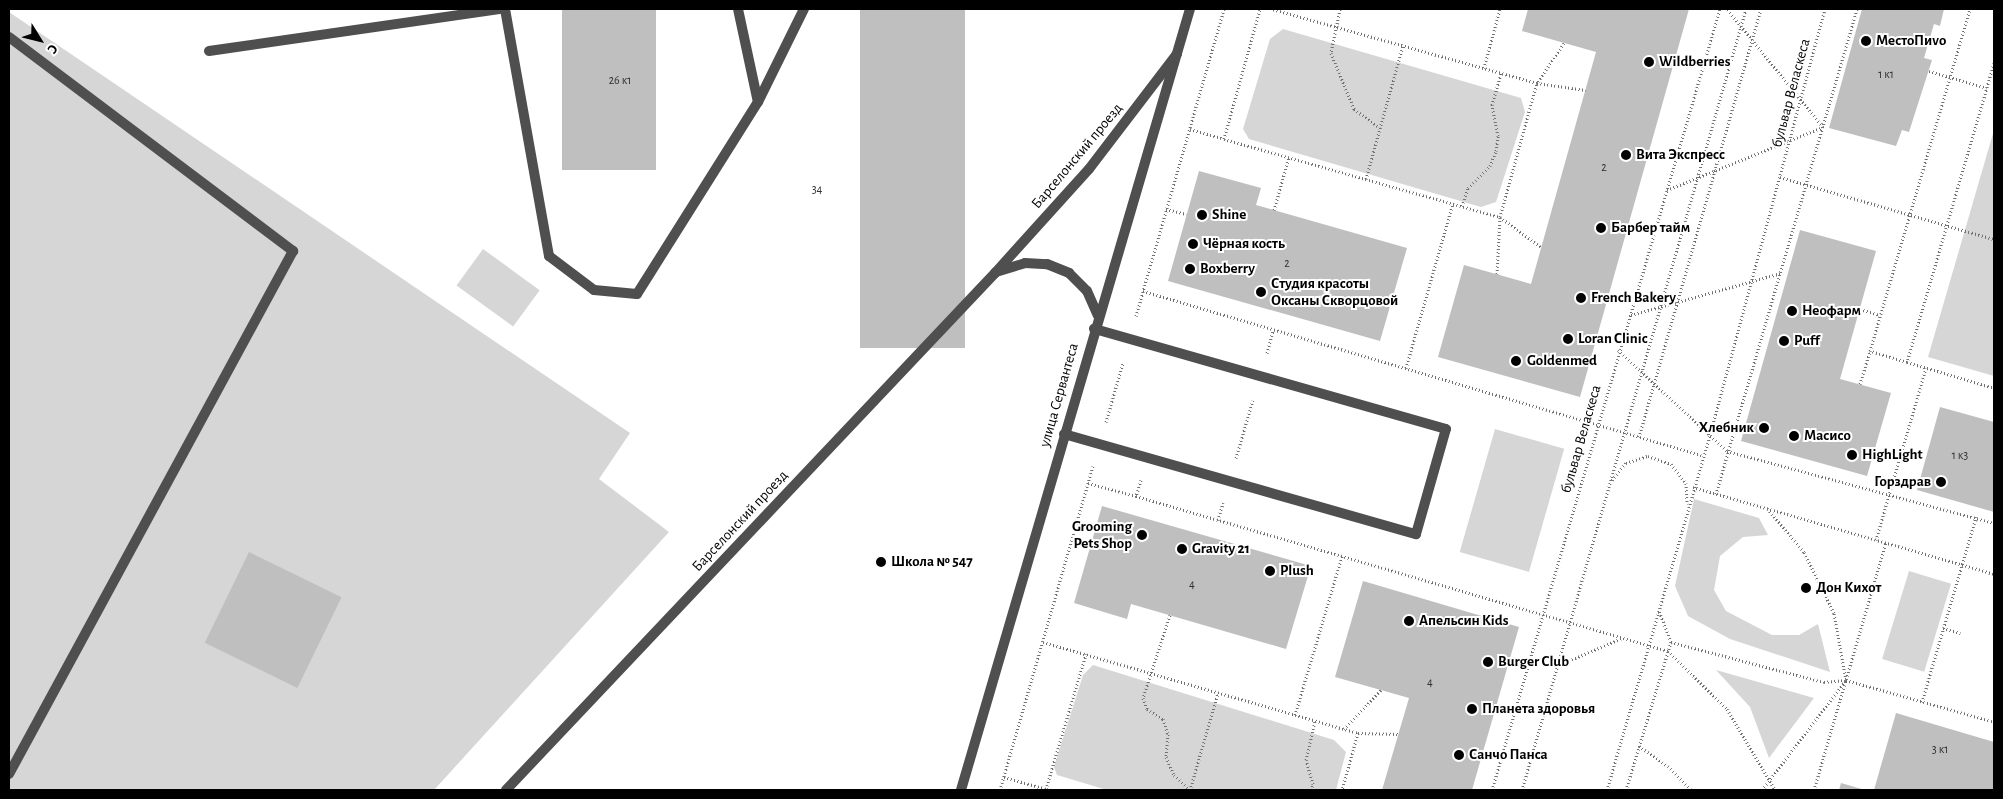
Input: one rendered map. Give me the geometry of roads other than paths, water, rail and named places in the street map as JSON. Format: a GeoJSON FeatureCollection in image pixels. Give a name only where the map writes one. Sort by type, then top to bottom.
{"type":"FeatureCollection","features":[{"type":"Feature","properties":{"kind":"street"},"geometry":{"type":"LineString","coordinates":[[209,52],[503,9],[549,256],[594,290],[637,294],[758,102],[804,9]]}},
{"type":"Feature","properties":{"kind":"street"},"geometry":{"type":"LineString","coordinates":[[738,9],[758,102]]}},
{"type":"Feature","properties":{"kind":"street","name":"улица Сервантеса"},"geometry":{"type":"LineString","coordinates":[[961,790],[1094,329],[1190,9]]}},
{"type":"Feature","properties":{"kind":"street"},"geometry":{"type":"LineString","coordinates":[[9,37],[293,250],[9,774]]}},
{"type":"Feature","properties":{"kind":"street","name":"Барселонский проезд"},"geometry":{"type":"LineString","coordinates":[[506,790],[1089,170],[1177,54]]}},
{"type":"Feature","properties":{"kind":"street","name":"Барселонский проезд"},"geometry":{"type":"LineString","coordinates":[[995,272],[1025,263],[1062,270],[1087,291],[1098,316]]}},
{"type":"Feature","properties":{"kind":"street"},"geometry":{"type":"LineString","coordinates":[[1064,434],[1416,534],[1446,429],[1094,329]]}},
{"type":"Feature","properties":{"kind":"place","name":"МестоПиvо"},"geometry":{"type":"Point","coordinates":[1866,41]}},
{"type":"Feature","properties":{"kind":"place","name":"Wildberries"},"geometry":{"type":"Point","coordinates":[1649,62]}},
{"type":"Feature","properties":{"kind":"place","name":"Вита Экспресс"},"geometry":{"type":"Point","coordinates":[1626,155]}},
{"type":"Feature","properties":{"kind":"place","name":"Shine"},"geometry":{"type":"Point","coordinates":[1202,215]}},
{"type":"Feature","properties":{"kind":"place","name":"Барбер тайм"},"geometry":{"type":"Point","coordinates":[1601,228]}},
{"type":"Feature","properties":{"kind":"place","name":"Чёрная кость"},"geometry":{"type":"Point","coordinates":[1193,244]}},
{"type":"Feature","properties":{"kind":"place","name":"Boxberry"},"geometry":{"type":"Point","coordinates":[1190,269]}},
{"type":"Feature","properties":{"kind":"place","name":"Студия красоты Оксаны Скворцовой"},"geometry":{"type":"Point","coordinates":[1261,292]}},
{"type":"Feature","properties":{"kind":"place","name":"French Bakery"},"geometry":{"type":"Point","coordinates":[1581,298]}},
{"type":"Feature","properties":{"kind":"place","name":"Неофарм"},"geometry":{"type":"Point","coordinates":[1792,311]}},
{"type":"Feature","properties":{"kind":"place","name":"Loran Clinic"},"geometry":{"type":"Point","coordinates":[1568,339]}},
{"type":"Feature","properties":{"kind":"place","name":"Puff"},"geometry":{"type":"Point","coordinates":[1784,341]}},
{"type":"Feature","properties":{"kind":"place","name":"Goldenmed"},"geometry":{"type":"Point","coordinates":[1516,361]}},
{"type":"Feature","properties":{"kind":"place","name":"Хлебник"},"geometry":{"type":"Point","coordinates":[1764,428]}},
{"type":"Feature","properties":{"kind":"place","name":"Масисо"},"geometry":{"type":"Point","coordinates":[1794,436]}},
{"type":"Feature","properties":{"kind":"place","name":"HighLight"},"geometry":{"type":"Point","coordinates":[1852,455]}},
{"type":"Feature","properties":{"kind":"place","name":"Горздрав"},"geometry":{"type":"Point","coordinates":[1941,482]}},
{"type":"Feature","properties":{"kind":"place","name":"Grooming Pets Shop"},"geometry":{"type":"Point","coordinates":[1142,535]}},
{"type":"Feature","properties":{"kind":"place","name":"Gravity 21"},"geometry":{"type":"Point","coordinates":[1182,549]}},
{"type":"Feature","properties":{"kind":"place","name":"Школа № 547"},"geometry":{"type":"Point","coordinates":[881,562]}},
{"type":"Feature","properties":{"kind":"place","name":"Plush"},"geometry":{"type":"Point","coordinates":[1270,571]}},
{"type":"Feature","properties":{"kind":"place","name":"Дон Кихот"},"geometry":{"type":"Point","coordinates":[1806,588]}},
{"type":"Feature","properties":{"kind":"place","name":"Апельсин Kids"},"geometry":{"type":"Point","coordinates":[1409,621]}},
{"type":"Feature","properties":{"kind":"place","name":"Burger Club"},"geometry":{"type":"Point","coordinates":[1488,662]}},
{"type":"Feature","properties":{"kind":"place","name":"Планета здоровья"},"geometry":{"type":"Point","coordinates":[1472,709]}},
{"type":"Feature","properties":{"kind":"place","name":"Санчо Панса"},"geometry":{"type":"Point","coordinates":[1459,755]}}]}
